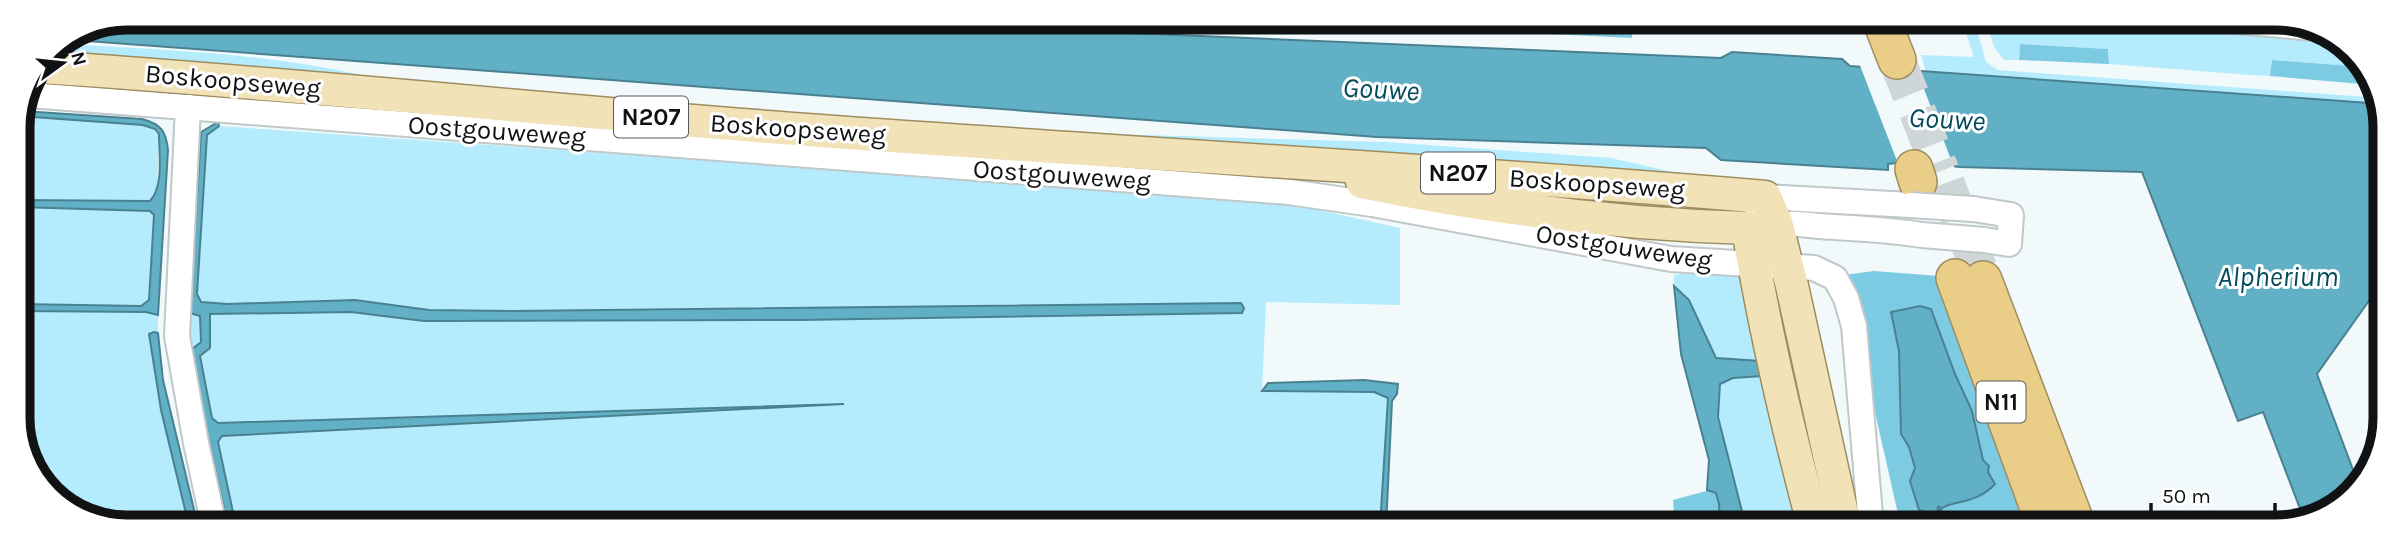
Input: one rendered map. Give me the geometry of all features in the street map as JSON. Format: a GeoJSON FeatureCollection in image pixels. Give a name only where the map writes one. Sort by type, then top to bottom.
{"type":"FeatureCollection","features":[{"type":"Feature","properties":{"kind":"highway"},"geometry":{"type":"LineString","coordinates":[[1864,30],[1884,59],[1882,30]]}},
{"type":"Feature","properties":{"kind":"highway","name":"N11"},"geometry":{"type":"LineString","coordinates":[[2042,515],[1969,279],[2072,515]]}},
{"type":"Feature","properties":{"kind":"main road","name":"Boskoopseweg"},"geometry":{"type":"LineString","coordinates":[[50,68],[188,76],[817,131],[1382,167],[1763,216]]}},
{"type":"Feature","properties":{"kind":"main road","name":"Boskoopseweg"},"geometry":{"type":"LineString","coordinates":[[1261,161],[1426,195],[1611,219],[1715,228],[1763,216]]}},
{"type":"Feature","properties":{"kind":"main road"},"geometry":{"type":"LineString","coordinates":[[1763,216],[1754,264],[1811,515]]}},
{"type":"Feature","properties":{"kind":"main road"},"geometry":{"type":"LineString","coordinates":[[1763,216],[1793,273],[1842,515]]}},
{"type":"Feature","properties":{"kind":"main road"},"geometry":{"type":"LineString","coordinates":[[1715,228],[1744,250],[1754,264]]}},
{"type":"Feature","properties":{"kind":"street","name":"Oostgouweweg"},"geometry":{"type":"LineString","coordinates":[[35,95],[1289,192],[1372,204],[1671,259],[1754,264],[1793,273],[1814,268],[1835,278],[1846,298],[1854,326],[1870,515]]}},
{"type":"Feature","properties":{"kind":"street"},"geometry":{"type":"LineString","coordinates":[[188,107],[177,336],[196,443],[212,515]]}},
{"type":"Feature","properties":{"kind":"street","name":"Boskoopseweg"},"geometry":{"type":"LineString","coordinates":[[1926,182],[1973,209],[2011,215],[2009,244],[1888,229],[1838,228],[1763,216],[1926,182]]}},
{"type":"Feature","properties":{"kind":"street"},"geometry":{"type":"LineString","coordinates":[[1793,273],[1813,241],[1838,228]]}},
{"type":"Feature","properties":{"kind":"shaded area"},"geometry":{"type":"Polygon","coordinates":[[[1632,30],[1632,38],[1491,31],[1632,30]]]}},
{"type":"Feature","properties":{"kind":"shaded area"},"geometry":{"type":"Polygon","coordinates":[[[1965,30],[1977,30],[1986,62],[1998,70],[2368,97],[2370,103],[1926,72],[1921,55],[1974,57],[1965,30]]]}},
{"type":"Feature","properties":{"kind":"shaded area"},"geometry":{"type":"Polygon","coordinates":[[[1989,30],[2257,30],[2313,37],[2335,50],[2351,66],[2272,60],[2270,76],[2250,75],[2109,64],[2108,49],[2020,44],[2019,60],[2004,60],[1994,47],[1989,30]]]}},
{"type":"Feature","properties":{"kind":"shaded area"},"geometry":{"type":"Polygon","coordinates":[[[2020,44],[2108,49],[2109,64],[2019,60],[2020,44]]]}},
{"type":"Feature","properties":{"kind":"shaded area"},"geometry":{"type":"Polygon","coordinates":[[[76,45],[185,51],[304,64],[383,80],[57,60],[76,45]]]}},
{"type":"Feature","properties":{"kind":"shaded area"},"geometry":{"type":"Polygon","coordinates":[[[2272,60],[2351,66],[2363,84],[2270,76],[2272,60]]]}},
{"type":"Feature","properties":{"kind":"shaded area"},"geometry":{"type":"Polygon","coordinates":[[[31,117],[143,125],[155,129],[159,134],[157,194],[150,201],[30,200],[31,117]]]}},
{"type":"Feature","properties":{"kind":"shaded area"},"geometry":{"type":"Polygon","coordinates":[[[219,126],[1278,201],[1400,228],[1400,305],[1266,302],[1262,391],[1374,392],[1388,398],[1382,515],[234,515],[218,442],[222,436],[786,407],[218,423],[212,418],[200,356],[210,348],[210,314],[351,312],[424,321],[800,320],[1241,313],[1241,303],[514,311],[429,310],[355,300],[228,304],[201,302],[197,294],[207,135],[219,126]]]}},
{"type":"Feature","properties":{"kind":"shaded area"},"geometry":{"type":"Polygon","coordinates":[[[1109,134],[1386,142],[1611,158],[1694,177],[1159,141],[1109,134]]]}},
{"type":"Feature","properties":{"kind":"shaded area"},"geometry":{"type":"Polygon","coordinates":[[[30,207],[150,211],[155,215],[149,300],[141,306],[30,304],[30,207]]]}},
{"type":"Feature","properties":{"kind":"shaded area"},"geometry":{"type":"Polygon","coordinates":[[[1709,270],[1746,274],[1799,515],[1743,515],[1718,417],[1720,383],[1733,378],[1762,376],[1759,361],[1716,358],[1689,300],[1674,286],[1674,275],[1709,270]]]}},
{"type":"Feature","properties":{"kind":"shaded area"},"geometry":{"type":"Polygon","coordinates":[[[1874,271],[1940,276],[2027,515],[1898,515],[1844,275],[1874,271]]]}},
{"type":"Feature","properties":{"kind":"shaded area"},"geometry":{"type":"Polygon","coordinates":[[[30,311],[146,312],[158,315],[158,333],[149,334],[161,410],[186,515],[108,513],[90,508],[68,495],[58,487],[43,467],[32,437],[30,311]]]}},
{"type":"Feature","properties":{"kind":"shaded area"},"geometry":{"type":"Polygon","coordinates":[[[181,313],[200,315],[201,342],[191,350],[226,515],[219,515],[181,313]]]}},
{"type":"Feature","properties":{"kind":"shaded area"},"geometry":{"type":"Polygon","coordinates":[[[1710,490],[1716,492],[1719,515],[1674,515],[1673,500],[1710,490]]]}},
{"type":"Feature","properties":{"kind":"water"},"geometry":{"type":"Polygon","coordinates":[[[127,30],[1058,30],[1721,58],[1732,52],[1842,59],[1850,66],[2370,103],[2373,127],[2373,295],[2317,374],[2355,474],[2340,491],[2325,502],[2301,512],[2263,412],[2238,421],[2142,172],[1959,167],[1917,161],[1888,164],[1888,170],[1721,160],[1706,148],[1377,137],[83,41],[108,32],[127,30]]]}},
{"type":"Feature","properties":{"kind":"water"},"geometry":{"type":"Polygon","coordinates":[[[31,112],[142,119],[161,129],[168,150],[158,315],[146,312],[30,311],[30,304],[141,306],[149,300],[154,215],[150,211],[30,207],[30,200],[150,201],[157,187],[160,169],[159,134],[155,129],[143,125],[31,117],[31,112]]]}},
{"type":"Feature","properties":{"kind":"water"},"geometry":{"type":"Polygon","coordinates":[[[218,122],[219,126],[207,135],[197,294],[201,302],[228,304],[355,300],[429,310],[514,311],[1241,303],[1244,308],[1242,313],[800,320],[424,321],[351,312],[210,314],[210,348],[200,356],[212,418],[218,423],[844,404],[222,436],[218,442],[234,515],[226,515],[191,350],[201,342],[200,316],[190,313],[201,132],[218,122]]]}},
{"type":"Feature","properties":{"kind":"water"},"geometry":{"type":"Polygon","coordinates":[[[1674,286],[1689,300],[1716,358],[1760,361],[1762,376],[1733,378],[1720,384],[1718,417],[1743,515],[1719,515],[1716,493],[1707,490],[1709,460],[1681,354],[1674,286]]]}},
{"type":"Feature","properties":{"kind":"water"},"geometry":{"type":"Polygon","coordinates":[[[1920,306],[1931,309],[1972,411],[1983,460],[1989,466],[1988,472],[1995,484],[1979,496],[1947,506],[1934,514],[1919,510],[1910,481],[1915,468],[1909,447],[1901,434],[1899,351],[1891,312],[1920,306]]]}},
{"type":"Feature","properties":{"kind":"water"},"geometry":{"type":"Polygon","coordinates":[[[158,333],[163,380],[195,515],[186,515],[161,410],[149,334],[158,333]]]}},
{"type":"Feature","properties":{"kind":"water"},"geometry":{"type":"Polygon","coordinates":[[[1364,380],[1398,384],[1397,394],[1392,401],[1387,515],[1381,515],[1388,398],[1374,392],[1262,391],[1268,383],[1364,380]]]}},
{"type":"Feature","properties":{"kind":"pier"},"geometry":{"type":"Polygon","coordinates":[[[1859,63],[1916,68],[1955,170],[1917,164],[1899,166],[1859,63]]]}},
{"type":"Feature","properties":{"kind":"waterway"},"geometry":{"type":"LineString","coordinates":[[1939,508],[1942,515]]}},
{"type":"Feature","properties":{"kind":"tunnel"},"geometry":{"type":"LineString","coordinates":[[1897,60],[1941,171]]}},
{"type":"Feature","properties":{"kind":"tunnel"},"geometry":{"type":"LineString","coordinates":[[1946,183],[1983,280]]}},
{"type":"Feature","properties":{"kind":"water label","name":"Gouwe"},"geometry":{"type":"Point","coordinates":[1381,89]}},
{"type":"Feature","properties":{"kind":"water label","name":"Gouwe"},"geometry":{"type":"Point","coordinates":[1947,119]}},
{"type":"Feature","properties":{"kind":"water label","name":"Alpherium"},"geometry":{"type":"Point","coordinates":[2278,276]}}]}
